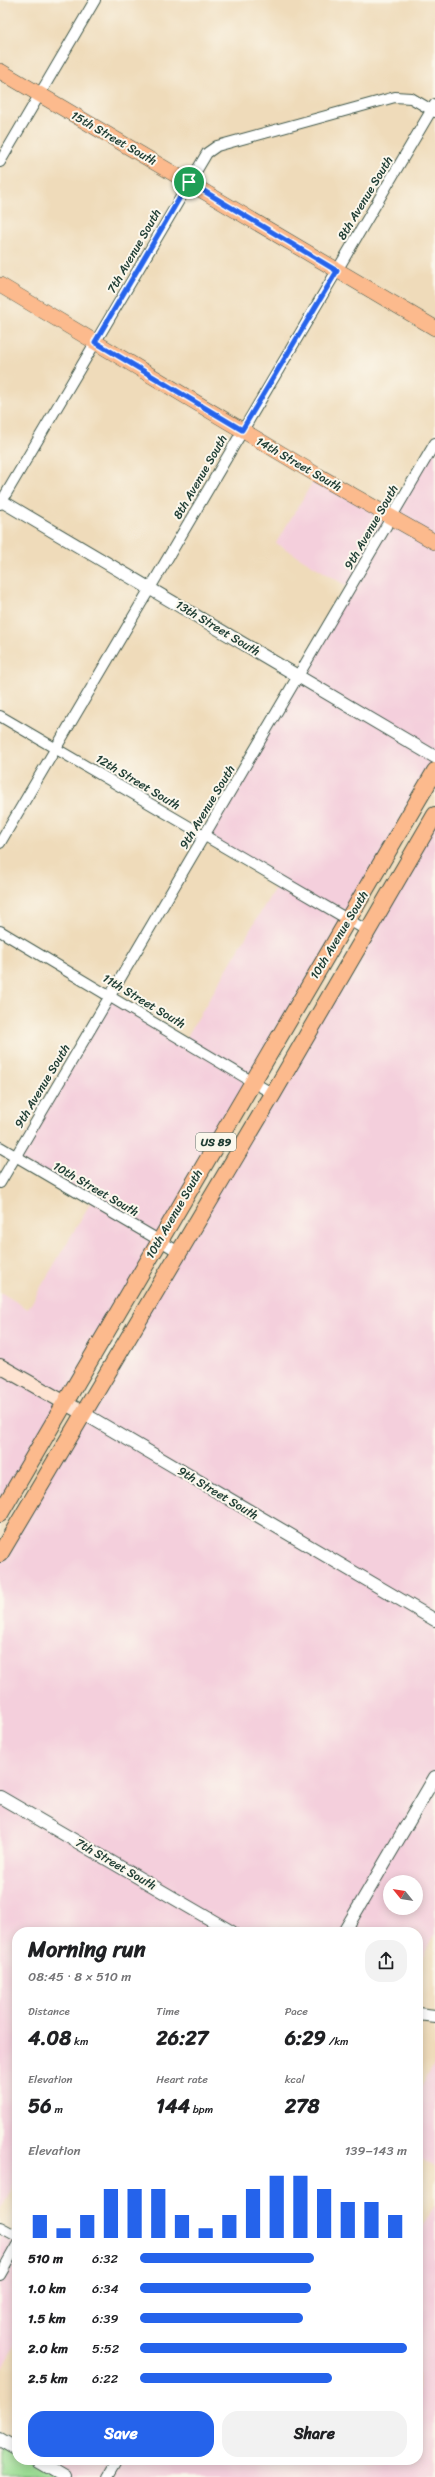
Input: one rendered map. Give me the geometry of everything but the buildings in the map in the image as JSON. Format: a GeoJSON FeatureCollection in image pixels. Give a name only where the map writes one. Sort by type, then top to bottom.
{"type":"FeatureCollection","features":[{"type":"Feature","properties":{"kind":"highway","name":"10th Avenue South"},"geometry":{"type":"LineString","coordinates":[[0,1514],[158,1240],[435,771]]}},
{"type":"Feature","properties":{"kind":"highway","name":"10th Avenue South"},"geometry":{"type":"LineString","coordinates":[[0,1554],[273,1094],[366,930],[435,815]]}},
{"type":"Feature","properties":{"kind":"main road","name":"15th Street South"},"geometry":{"type":"LineString","coordinates":[[0,71],[435,328]]}},
{"type":"Feature","properties":{"kind":"main road","name":"14th Street South"},"geometry":{"type":"LineString","coordinates":[[0,285],[242,430],[435,542]]}},
{"type":"Feature","properties":{"kind":"main road","name":"9th Street South"},"geometry":{"type":"LineString","coordinates":[[0,1366],[83,1413]]}},
{"type":"Feature","properties":{"kind":"street"},"geometry":{"type":"LineString","coordinates":[[0,162],[95,0]]}},
{"type":"Feature","properties":{"kind":"street","name":"7th Avenue South"},"geometry":{"type":"LineString","coordinates":[[1,501],[207,153],[217,146],[395,98],[411,98],[434,109]]}},
{"type":"Feature","properties":{"kind":"street","name":"8th Avenue South"},"geometry":{"type":"LineString","coordinates":[[0,843],[242,430],[434,109]]}},
{"type":"Feature","properties":{"kind":"street","name":"9th Avenue South"},"geometry":{"type":"LineString","coordinates":[[0,1183],[435,443]]}},
{"type":"Feature","properties":{"kind":"street","name":"13th Street South"},"geometry":{"type":"LineString","coordinates":[[1,501],[435,757]]}},
{"type":"Feature","properties":{"kind":"street","name":"12th Street South"},"geometry":{"type":"LineString","coordinates":[[0,716],[366,930]]}},
{"type":"Feature","properties":{"kind":"street","name":"11th Street South"},"geometry":{"type":"LineString","coordinates":[[0,931],[273,1094]]}},
{"type":"Feature","properties":{"kind":"street","name":"10th Street South"},"geometry":{"type":"LineString","coordinates":[[0,1147],[179,1252]]}},
{"type":"Feature","properties":{"kind":"street","name":"9th Street South"},"geometry":{"type":"LineString","coordinates":[[83,1413],[435,1620]]}},
{"type":"Feature","properties":{"kind":"street"},"geometry":{"type":"LineString","coordinates":[[347,1927],[435,1777]]}},
{"type":"Feature","properties":{"kind":"street","name":"7th Street South"},"geometry":{"type":"LineString","coordinates":[[0,1797],[223,1927]]}},
{"type":"Feature","properties":{"kind":"street"},"geometry":{"type":"LineString","coordinates":[[423,2015],[435,2016]]}},
{"type":"Feature","properties":{"kind":"street"},"geometry":{"type":"LineString","coordinates":[[0,2226],[12,2233]]}},
{"type":"Feature","properties":{"kind":"street"},"geometry":{"type":"LineString","coordinates":[[0,2275],[12,2255]]}},
{"type":"Feature","properties":{"kind":"street"},"geometry":{"type":"LineString","coordinates":[[0,2439],[12,2446]]}},
{"type":"Feature","properties":{"kind":"street"},"geometry":{"type":"LineString","coordinates":[[45,2465],[65,2477]]}},
{"type":"Feature","properties":{"kind":"street"},"geometry":{"type":"LineString","coordinates":[[108,2477],[115,2465]]}},
{"type":"Feature","properties":{"kind":"shaded area"},"geometry":{"type":"Polygon","coordinates":[[[435,443],[435,771],[0,1514],[0,1292],[28,1309],[91,1202],[15,1157],[110,996],[185,1040],[279,881],[204,836],[350,588],[276,543],[317,475],[392,517],[435,443]]]}},
{"type":"Feature","properties":{"kind":"shaded area"},"geometry":{"type":"Polygon","coordinates":[[[435,815],[435,1935],[423,1956],[423,1927],[12,1927],[12,2189],[0,2209],[0,1554],[435,815]]]}},
{"type":"Feature","properties":{"kind":"shaded area"},"geometry":{"type":"Polygon","coordinates":[[[435,2063],[435,2167],[423,2161],[423,2084],[435,2063]]]}},
{"type":"Feature","properties":{"kind":"shaded area"},"geometry":{"type":"Polygon","coordinates":[[[435,2204],[435,2477],[65,2477],[45,2465],[423,2465],[423,2226],[435,2204]]]}},
{"type":"Feature","properties":{"kind":"shaded area"},"geometry":{"type":"Polygon","coordinates":[[[0,2227],[12,2233],[12,2351],[0,2371],[0,2227]]]}},
{"type":"Feature","properties":{"kind":"green space"},"geometry":{"type":"Polygon","coordinates":[[[0,2439],[12,2446],[12,2465],[45,2465],[65,2477],[0,2477],[0,2439]]]}},
{"type":"Feature","properties":{"kind":"route"},"geometry":{"type":"LineString","coordinates":[[189,182],[337,271],[242,430],[95,342],[189,182]]}}]}
